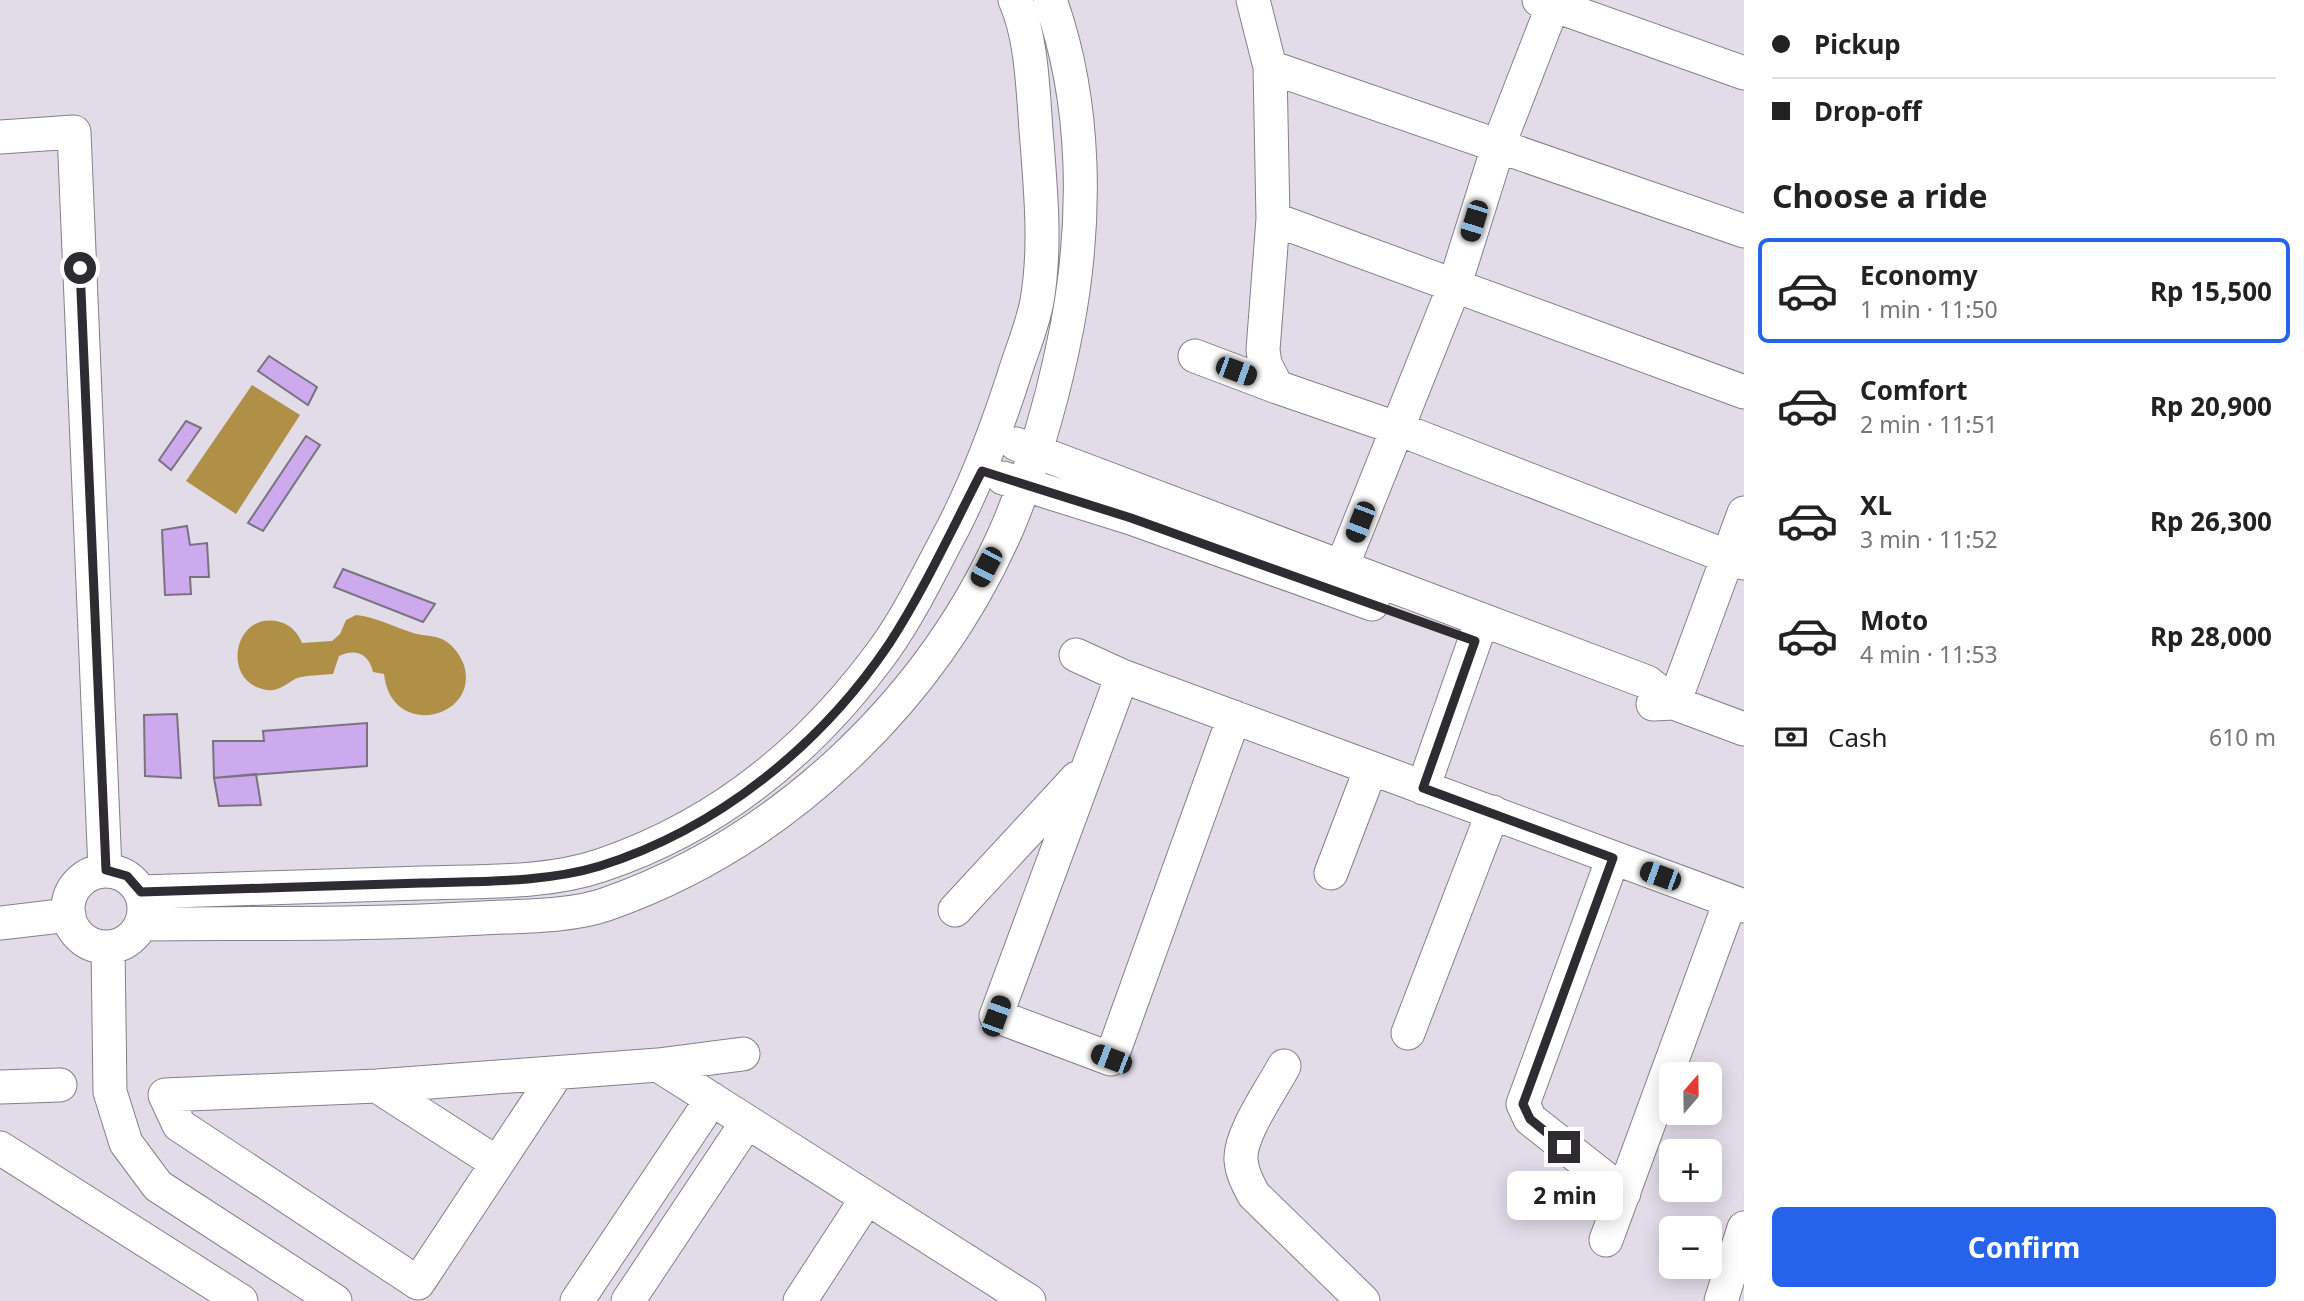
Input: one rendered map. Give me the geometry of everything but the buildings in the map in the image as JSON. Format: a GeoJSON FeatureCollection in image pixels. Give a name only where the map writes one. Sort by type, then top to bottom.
{"type":"FeatureCollection","features":[{"type":"Feature","properties":{"kind":"street"},"geometry":{"type":"LineString","coordinates":[[141,908],[351,886],[529,878],[598,866],[654,845],[756,786],[827,719],[888,644],[982,471],[1037,304],[1043,222],[1033,88],[1021,13],[1015,0]]}},
{"type":"Feature","properties":{"kind":"street"},"geometry":{"type":"LineString","coordinates":[[141,908],[348,923],[526,916],[602,906],[678,876],[727,849],[803,795],[837,765],[925,669],[954,626],[1007,527],[1024,485],[1058,370],[1075,282],[1082,197],[1075,118],[1063,36],[1050,0]]}},
{"type":"Feature","properties":{"kind":"street"},"geometry":{"type":"LineString","coordinates":[[1253,0],[1270,66],[1273,219],[1263,350],[1265,364],[1277,387]]}},
{"type":"Feature","properties":{"kind":"street"},"geometry":{"type":"LineString","coordinates":[[1341,569],[1454,287],[1499,144],[1549,2],[1744,73]]}},
{"type":"Feature","properties":{"kind":"street"},"geometry":{"type":"LineString","coordinates":[[1026,46],[1063,36]]}},
{"type":"Feature","properties":{"kind":"street"},"geometry":{"type":"LineString","coordinates":[[1270,66],[1744,230]]}},
{"type":"Feature","properties":{"kind":"street"},"geometry":{"type":"LineString","coordinates":[[0,137],[74,132],[106,870]]}},
{"type":"Feature","properties":{"kind":"street"},"geometry":{"type":"LineString","coordinates":[[1273,219],[1744,392]]}},
{"type":"Feature","properties":{"kind":"street"},"geometry":{"type":"LineString","coordinates":[[1195,356],[1396,428],[1736,560]]}},
{"type":"Feature","properties":{"kind":"street"},"geometry":{"type":"LineString","coordinates":[[995,437],[1035,451],[1137,505],[1479,631],[1647,682],[1674,703],[1744,729]]}},
{"type":"Feature","properties":{"kind":"street"},"geometry":{"type":"LineString","coordinates":[[982,471],[1024,485],[1137,505],[1341,569],[1479,631]]}},
{"type":"Feature","properties":{"kind":"street"},"geometry":{"type":"LineString","coordinates":[[1674,703],[1736,560],[1744,513]]}},
{"type":"Feature","properties":{"kind":"street"},"geometry":{"type":"LineString","coordinates":[[1423,788],[1479,631]]}},
{"type":"Feature","properties":{"kind":"street"},"geometry":{"type":"LineString","coordinates":[[1076,655],[1122,676],[1737,904],[1606,1240]]}},
{"type":"Feature","properties":{"kind":"street"},"geometry":{"type":"LineString","coordinates":[[1122,676],[996,1016],[1111,1059],[1234,717]]}},
{"type":"Feature","properties":{"kind":"street"},"geometry":{"type":"LineString","coordinates":[[956,911],[1089,765]]}},
{"type":"Feature","properties":{"kind":"street"},"geometry":{"type":"LineString","coordinates":[[1331,873],[1371,768]]}},
{"type":"Feature","properties":{"kind":"street"},"geometry":{"type":"LineString","coordinates":[[1408,1034],[1493,812]]}},
{"type":"Feature","properties":{"kind":"street"},"geometry":{"type":"LineString","coordinates":[[1613,858],[1523,1104],[1530,1119],[1623,1193]]}},
{"type":"Feature","properties":{"kind":"street"},"geometry":{"type":"LineString","coordinates":[[106,870],[127,876],[141,908],[128,940],[108,947],[86,941],[78,934],[69,915],[68,904],[77,884],[95,872],[106,870]]}},
{"type":"Feature","properties":{"kind":"street"},"geometry":{"type":"LineString","coordinates":[[348,923],[351,886]]}},
{"type":"Feature","properties":{"kind":"street"},"geometry":{"type":"LineString","coordinates":[[0,923],[69,915]]}},
{"type":"Feature","properties":{"kind":"street"},"geometry":{"type":"LineString","coordinates":[[108,947],[110,1092],[126,1143],[158,1186],[335,1301]]}},
{"type":"Feature","properties":{"kind":"street"},"geometry":{"type":"LineString","coordinates":[[557,1073],[418,1283],[179,1125],[165,1095],[377,1086],[658,1065],[743,1054]]}},
{"type":"Feature","properties":{"kind":"street"},"geometry":{"type":"LineString","coordinates":[[658,1065],[1029,1301]]}},
{"type":"Feature","properties":{"kind":"street"},"geometry":{"type":"LineString","coordinates":[[1284,1066],[1245,1137],[1240,1158],[1245,1178],[1254,1195],[1363,1301]]}},
{"type":"Feature","properties":{"kind":"street"},"geometry":{"type":"LineString","coordinates":[[0,1087],[60,1085]]}},
{"type":"Feature","properties":{"kind":"street"},"geometry":{"type":"LineString","coordinates":[[377,1086],[497,1163]]}},
{"type":"Feature","properties":{"kind":"street"},"geometry":{"type":"LineString","coordinates":[[577,1301],[712,1100]]}},
{"type":"Feature","properties":{"kind":"street"},"geometry":{"type":"LineString","coordinates":[[628,1301],[747,1122]]}},
{"type":"Feature","properties":{"kind":"street"},"geometry":{"type":"LineString","coordinates":[[0,1148],[241,1301]]}},
{"type":"Feature","properties":{"kind":"street"},"geometry":{"type":"LineString","coordinates":[[800,1301],[867,1198]]}},
{"type":"Feature","properties":{"kind":"street"},"geometry":{"type":"LineString","coordinates":[[1721,1301],[1744,1228]]}},
{"type":"Feature","properties":{"kind":"shaded area"},"geometry":{"type":"Polygon","coordinates":[[[252,385],[300,415],[236,514],[186,481],[252,385]]]}},
{"type":"Feature","properties":{"kind":"shaded area"},"geometry":{"type":"Polygon","coordinates":[[[356,615],[448,642],[464,665],[465,684],[459,698],[448,709],[433,714],[417,714],[402,708],[390,695],[384,674],[373,672],[365,657],[356,653],[339,656],[333,674],[301,677],[272,690],[252,685],[242,675],[238,648],[243,636],[252,626],[264,621],[280,622],[294,630],[302,643],[332,641],[340,634],[346,620],[356,615]]]}},
{"type":"Feature","properties":{"kind":"route"},"geometry":{"type":"LineString","coordinates":[[80,268],[106,870],[127,876],[141,892],[529,878],[598,866],[654,845],[756,786],[811,737],[844,702],[888,644],[982,471],[1131,518],[1475,641],[1423,788],[1613,858],[1523,1104],[1530,1119],[1564,1147]]}}]}
